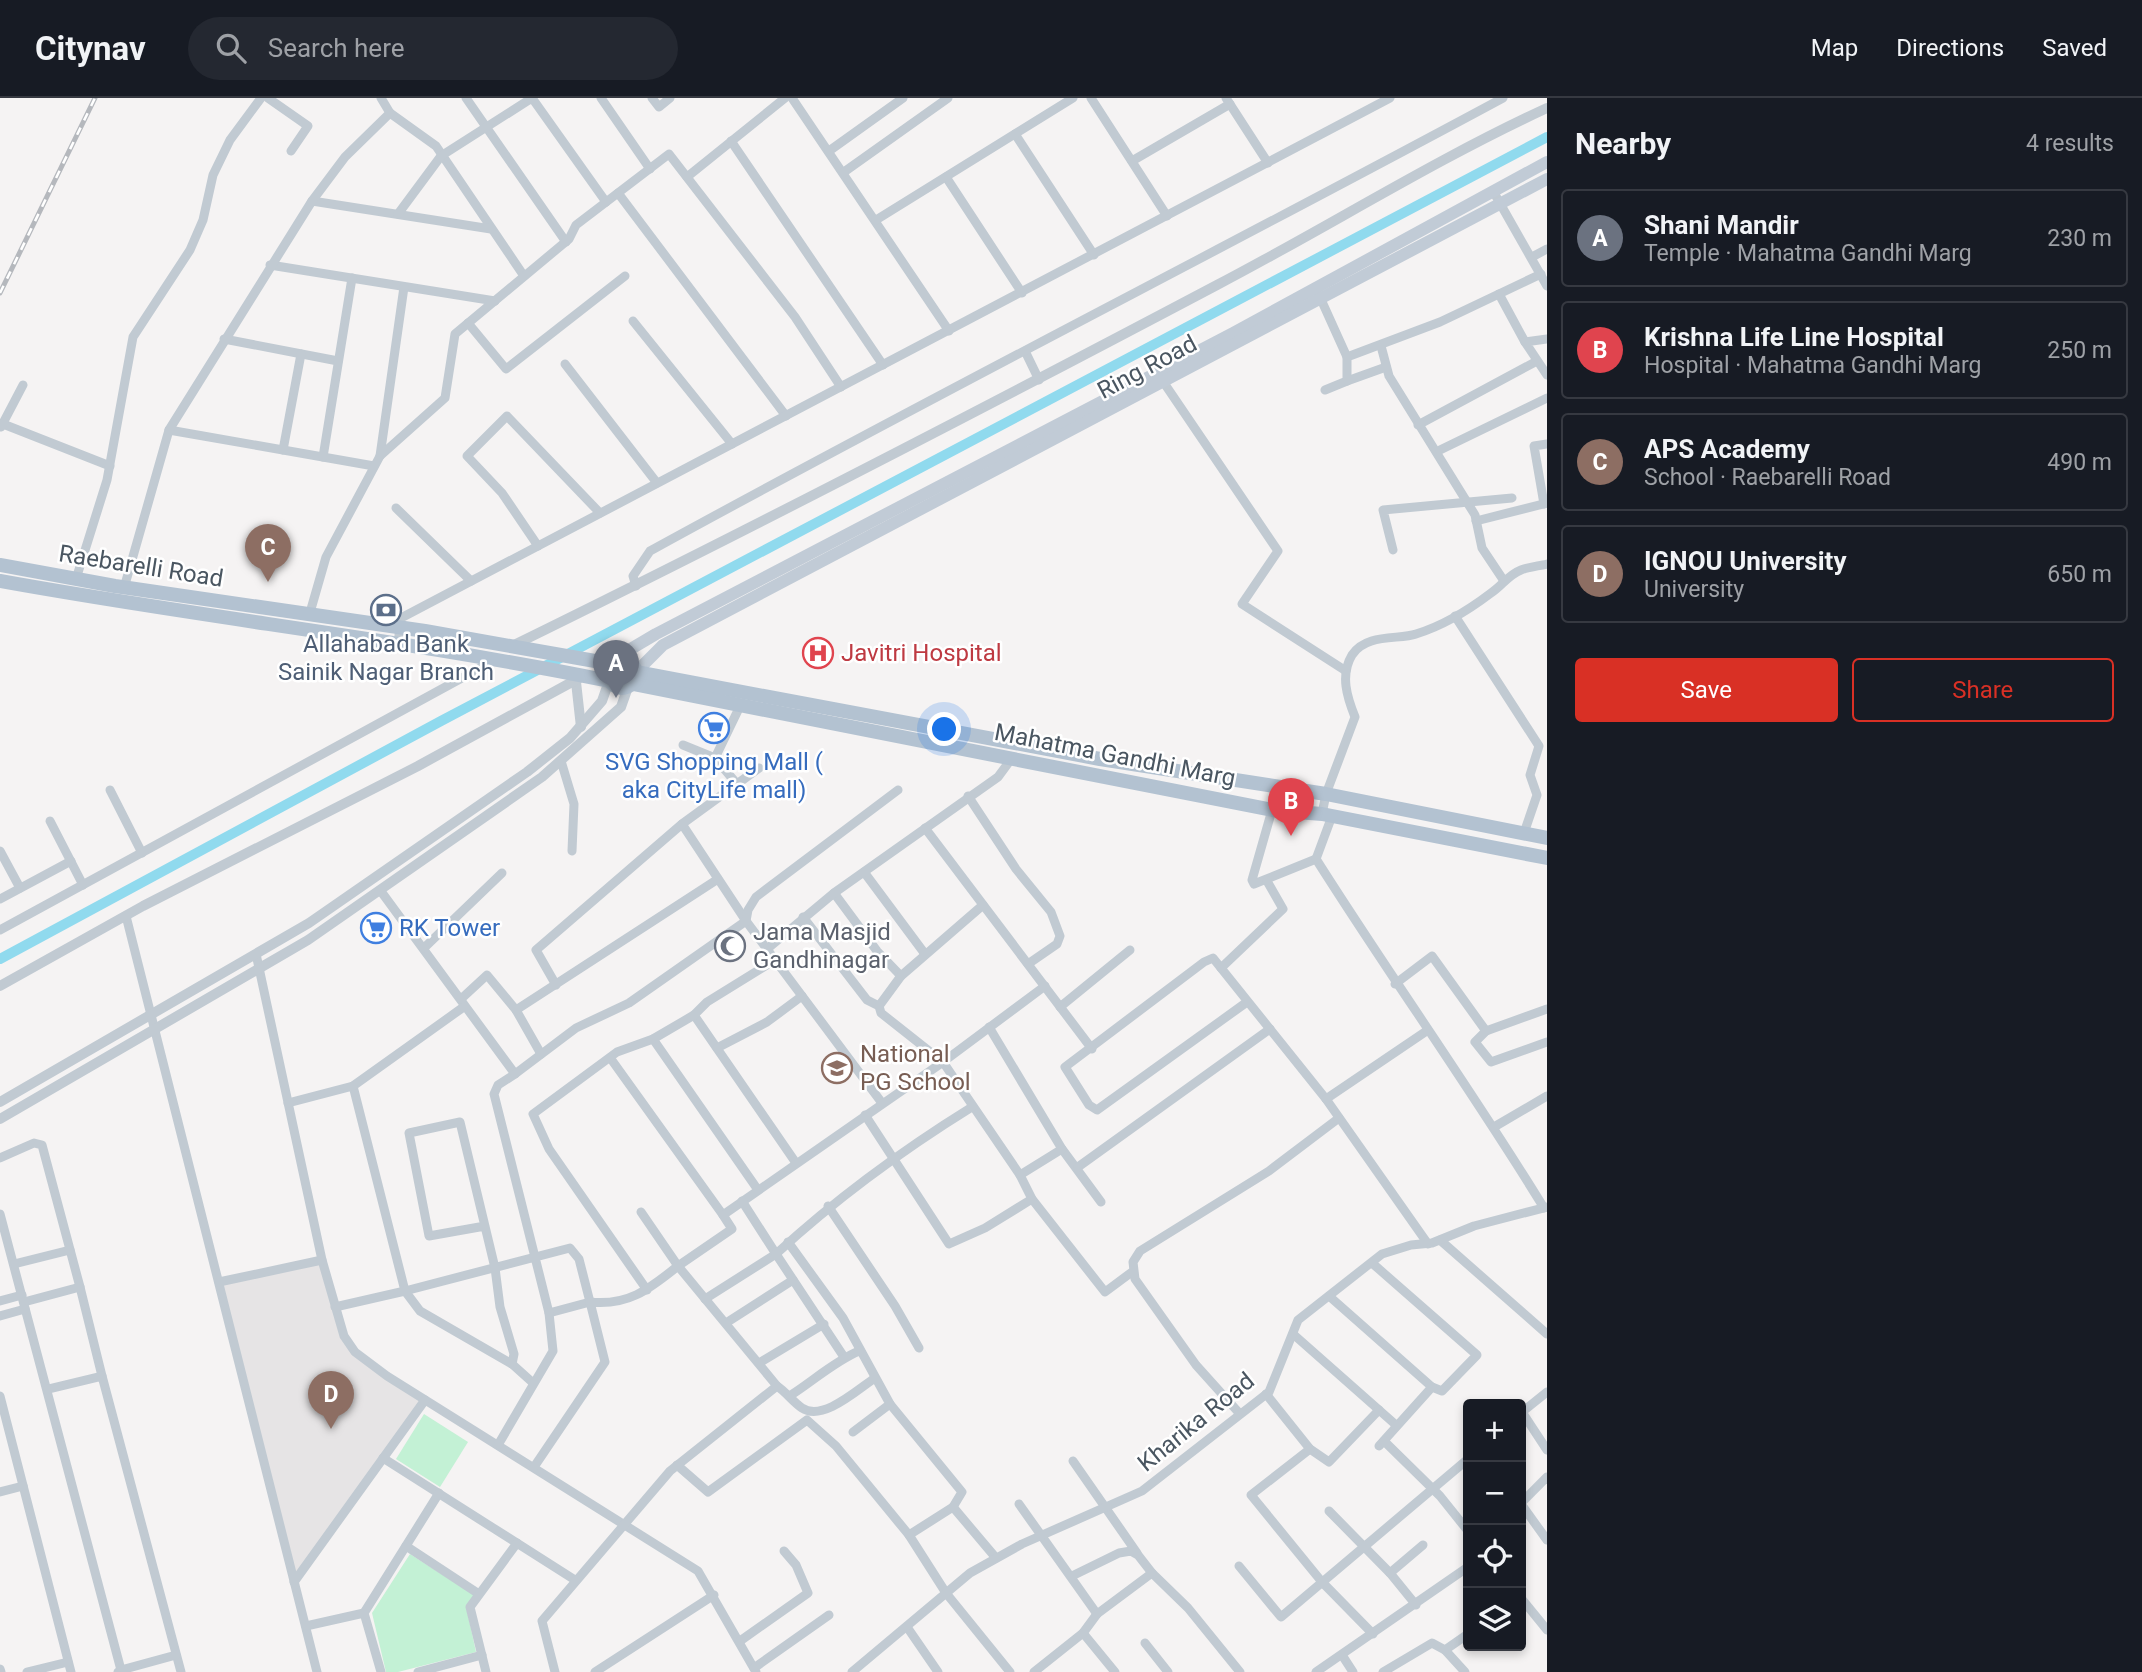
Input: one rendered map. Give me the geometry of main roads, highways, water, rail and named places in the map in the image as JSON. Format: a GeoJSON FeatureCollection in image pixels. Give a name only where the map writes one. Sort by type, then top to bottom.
{"type":"FeatureCollection","features":[{"type":"Feature","properties":{"kind":"main road"},"geometry":{"type":"LineString","coordinates":[[1318,293],[1547,162]]}},
{"type":"Feature","properties":{"kind":"main road","name":"Ring Road"},"geometry":{"type":"LineString","coordinates":[[633,681],[663,645],[1318,293],[1547,179]]}},
{"type":"Feature","properties":{"kind":"main road"},"geometry":{"type":"LineString","coordinates":[[609,681],[617,662],[629,649],[656,634],[1160,377]]}},
{"type":"Feature","properties":{"kind":"main road","name":"Raebarelli Road"},"geometry":{"type":"LineString","coordinates":[[0,565],[124,588],[309,616],[399,636]]}},
{"type":"Feature","properties":{"kind":"main road"},"geometry":{"type":"LineString","coordinates":[[0,582],[104,600],[399,636],[514,645],[578,659],[632,664],[633,681]]}},
{"type":"Feature","properties":{"kind":"main road"},"geometry":{"type":"LineString","coordinates":[[399,636],[495,660],[562,672],[580,679],[609,681],[617,688],[633,681],[1326,794],[1547,838]]}},
{"type":"Feature","properties":{"kind":"main road","name":"Mahatma Gandhi Marg"},"geometry":{"type":"LineString","coordinates":[[633,681],[1272,810],[1327,815],[1547,858]]}},
{"type":"Feature","properties":{"kind":"waterway"},"geometry":{"type":"LineString","coordinates":[[0,959],[441,721],[1547,137]]}},
{"type":"Feature","properties":{"kind":"railway"},"geometry":{"type":"LineString","coordinates":[[0,293],[95,98]]}},
{"type":"Feature","properties":{"kind":"place","name":"APS Academy"},"geometry":{"type":"Point","coordinates":[268,582]}},
{"type":"Feature","properties":{"kind":"place","name":"Allahabad Bank Sainik Nagar Branch"},"geometry":{"type":"Point","coordinates":[386,610]}},
{"type":"Feature","properties":{"kind":"place","name":"Javitri Hospital"},"geometry":{"type":"Point","coordinates":[818,653]}},
{"type":"Feature","properties":{"kind":"place","name":"Shani Mandir"},"geometry":{"type":"Point","coordinates":[616,698]}},
{"type":"Feature","properties":{"kind":"place","name":"SVG Shopping Mall ( aka CityLife mall)"},"geometry":{"type":"Point","coordinates":[714,728]}},
{"type":"Feature","properties":{"kind":"place","name":"Krishna Life Line Hospital"},"geometry":{"type":"Point","coordinates":[1291,836]}},
{"type":"Feature","properties":{"kind":"place","name":"RK Tower"},"geometry":{"type":"Point","coordinates":[376,928]}},
{"type":"Feature","properties":{"kind":"place","name":"Jama Masjid Gandhinagar"},"geometry":{"type":"Point","coordinates":[730,946]}},
{"type":"Feature","properties":{"kind":"place","name":"National PG School"},"geometry":{"type":"Point","coordinates":[837,1068]}},
{"type":"Feature","properties":{"kind":"place","name":"IGNOU University"},"geometry":{"type":"Point","coordinates":[331,1429]}}]}
